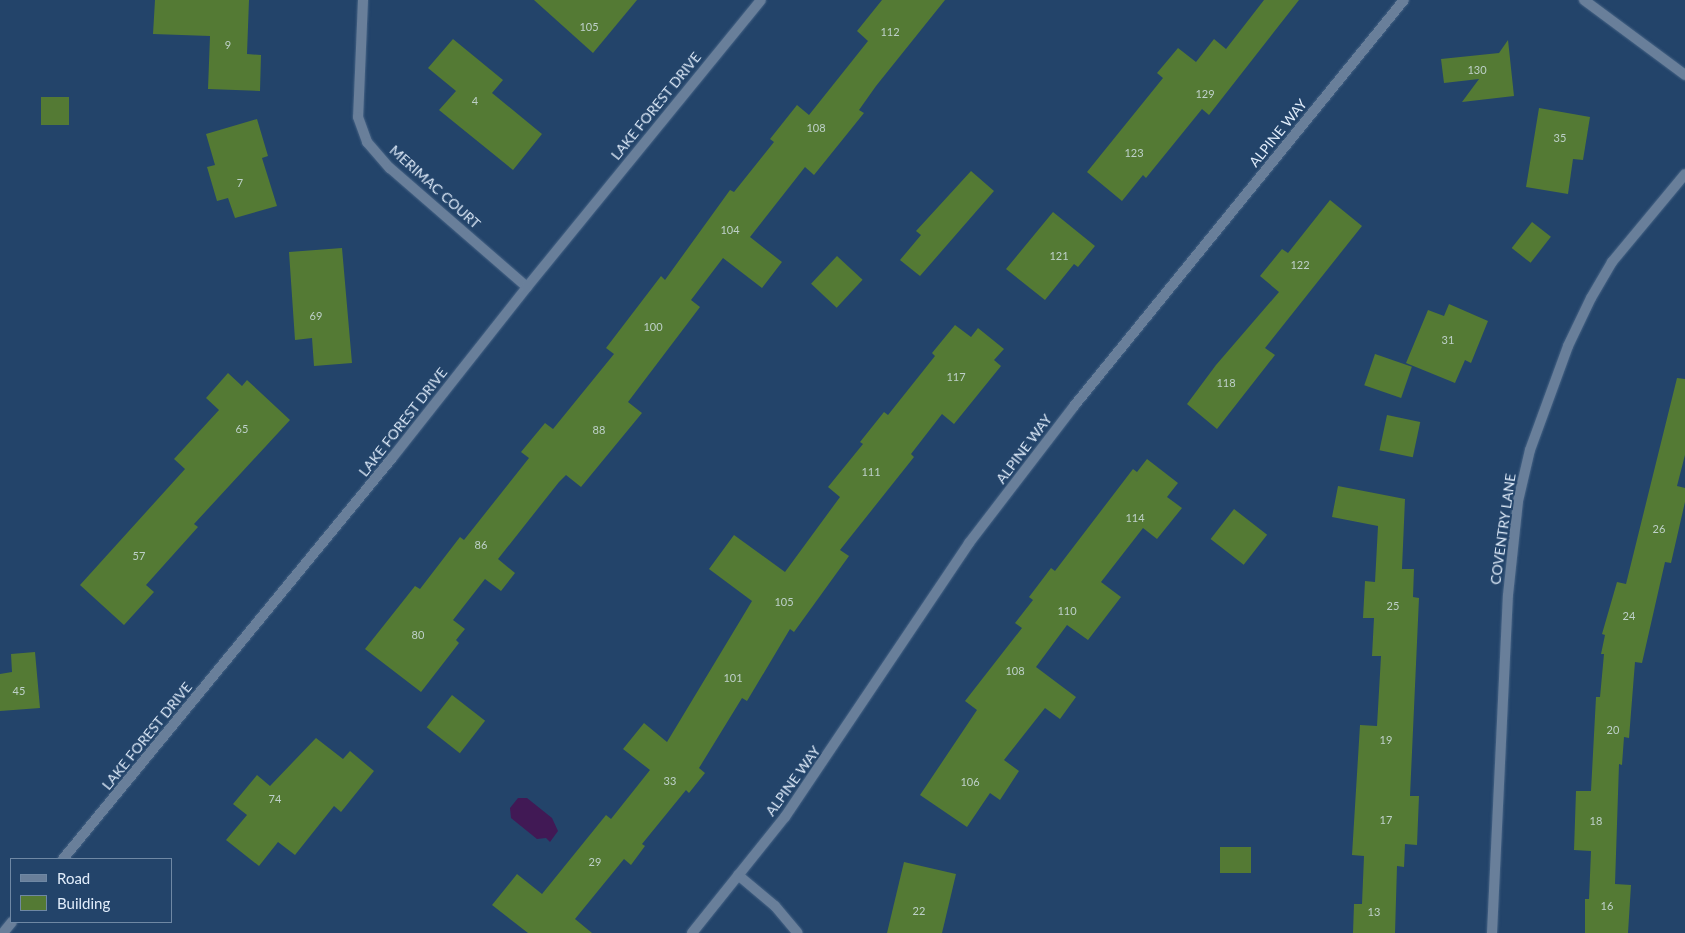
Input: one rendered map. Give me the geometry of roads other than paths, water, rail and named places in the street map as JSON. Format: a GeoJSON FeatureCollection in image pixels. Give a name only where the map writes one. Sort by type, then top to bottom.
{"type":"FeatureCollection","features":[{"type":"Feature","properties":{"kind":"street","name":"MERIMAC COURT"},"geometry":{"type":"LineString","coordinates":[[362,0],[358,117],[367,142],[390,168],[527,287]]}},
{"type":"Feature","properties":{"kind":"street","name":"LAKE FOREST DRIVE"},"geometry":{"type":"LineString","coordinates":[[64,858],[392,458],[527,287],[761,0]]}},
{"type":"Feature","properties":{"kind":"street","name":"ALPINE WAY"},"geometry":{"type":"LineString","coordinates":[[692,933],[827,757],[969,543],[1062,421],[1404,0]]}},
{"type":"Feature","properties":{"kind":"street"},"geometry":{"type":"LineString","coordinates":[[1584,0],[1685,75]]}},
{"type":"Feature","properties":{"kind":"street","name":"COVENTRY LANE"},"geometry":{"type":"LineString","coordinates":[[1492,933],[1508,595],[1518,501],[1530,450],[1561,364],[1591,298],[1612,262],[1685,174]]}},
{"type":"Feature","properties":{"kind":"street"},"geometry":{"type":"LineString","coordinates":[[738,875],[775,906],[798,933]]}},
{"type":"Feature","properties":{"kind":"street"},"geometry":{"type":"LineString","coordinates":[[3,933],[11,923]]}}]}
